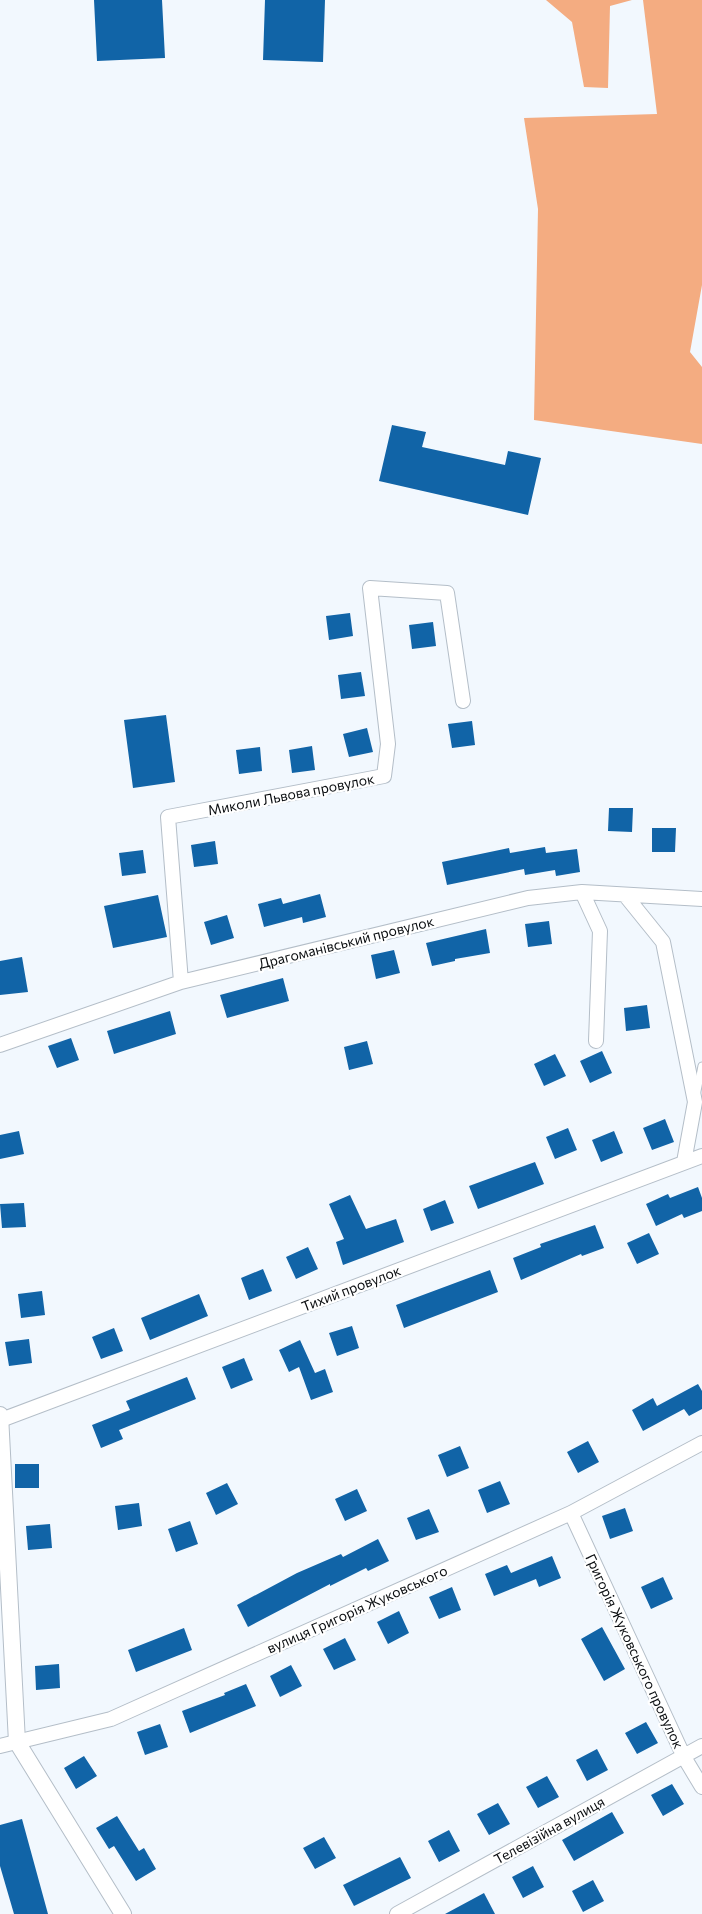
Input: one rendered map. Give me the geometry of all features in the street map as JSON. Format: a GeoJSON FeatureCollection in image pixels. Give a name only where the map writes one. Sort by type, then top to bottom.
{"type":"FeatureCollection","features":[{"type":"Feature","properties":{"kind":"street","name":"Миколи Львова провулок"},"geometry":{"type":"LineString","coordinates":[[181,982],[168,817],[384,776],[388,744],[370,588],[447,593],[463,701]]}},
{"type":"Feature","properties":{"kind":"street","name":"Драгоманівський провулок"},"geometry":{"type":"LineString","coordinates":[[0,1045],[181,982],[528,898],[582,892],[702,899]]}},
{"type":"Feature","properties":{"kind":"street"},"geometry":{"type":"LineString","coordinates":[[582,892],[600,931],[596,1042]]}},
{"type":"Feature","properties":{"kind":"street"},"geometry":{"type":"LineString","coordinates":[[625,895],[663,942],[694,1102],[684,1162]]}},
{"type":"Feature","properties":{"kind":"street","name":"Тихий провулок"},"geometry":{"type":"LineString","coordinates":[[0,1417],[702,1156]]}},
{"type":"Feature","properties":{"kind":"street"},"geometry":{"type":"LineString","coordinates":[[0,1417],[5,1595],[17,1742],[123,1914]]}},
{"type":"Feature","properties":{"kind":"street","name":"вулиця Григорія Жуковського"},"geometry":{"type":"LineString","coordinates":[[0,1746],[111,1719],[571,1513],[702,1443]]}},
{"type":"Feature","properties":{"kind":"street","name":"Григорія Жуковського провулок"},"geometry":{"type":"LineString","coordinates":[[571,1513],[684,1757],[702,1787]]}},
{"type":"Feature","properties":{"kind":"street","name":"Телевізійна вулиця"},"geometry":{"type":"LineString","coordinates":[[397,1914],[702,1746]]}},
{"type":"Feature","properties":{"kind":"lane"},"geometry":{"type":"LineString","coordinates":[[694,1102],[702,1066]]}},
{"type":"Feature","properties":{"kind":"shaded area"},"geometry":{"type":"Polygon","coordinates":[[[546,0],[632,0],[610,6],[608,88],[584,87],[572,22],[546,0]]]}},
{"type":"Feature","properties":{"kind":"shaded area"},"geometry":{"type":"Polygon","coordinates":[[[643,0],[702,0],[702,285],[690,352],[702,367],[702,444],[534,420],[538,209],[524,118],[657,114],[643,0]]]}},
{"type":"Feature","properties":{"kind":"building"},"geometry":{"type":"Polygon","coordinates":[[[94,0],[162,0],[165,58],[97,61],[94,0]]]}},
{"type":"Feature","properties":{"kind":"building"},"geometry":{"type":"Polygon","coordinates":[[[265,0],[325,0],[323,62],[263,60],[265,0]]]}},
{"type":"Feature","properties":{"kind":"building"},"geometry":{"type":"Polygon","coordinates":[[[392,425],[426,432],[422,447],[505,465],[508,451],[541,458],[528,515],[379,481],[392,425]]]}},
{"type":"Feature","properties":{"kind":"building"},"geometry":{"type":"Polygon","coordinates":[[[350,613],[353,636],[329,640],[326,616],[350,613]]]}},
{"type":"Feature","properties":{"kind":"building"},"geometry":{"type":"Polygon","coordinates":[[[433,622],[436,646],[412,649],[409,625],[433,622]]]}},
{"type":"Feature","properties":{"kind":"building"},"geometry":{"type":"Polygon","coordinates":[[[361,672],[365,696],[341,699],[338,675],[361,672]]]}},
{"type":"Feature","properties":{"kind":"building"},"geometry":{"type":"Polygon","coordinates":[[[166,715],[175,782],[133,788],[124,720],[166,715]]]}},
{"type":"Feature","properties":{"kind":"building"},"geometry":{"type":"Polygon","coordinates":[[[472,721],[475,745],[452,748],[448,724],[472,721]]]}},
{"type":"Feature","properties":{"kind":"building"},"geometry":{"type":"Polygon","coordinates":[[[367,728],[373,752],[349,757],[343,734],[367,728]]]}},
{"type":"Feature","properties":{"kind":"building"},"geometry":{"type":"Polygon","coordinates":[[[312,746],[315,770],[292,773],[289,750],[312,746]]]}},
{"type":"Feature","properties":{"kind":"building"},"geometry":{"type":"Polygon","coordinates":[[[260,747],[262,771],[239,774],[236,750],[260,747]]]}},
{"type":"Feature","properties":{"kind":"building"},"geometry":{"type":"Polygon","coordinates":[[[609,808],[633,808],[632,832],[608,831],[609,808]]]}},
{"type":"Feature","properties":{"kind":"building"},"geometry":{"type":"Polygon","coordinates":[[[652,828],[676,828],[675,852],[652,852],[652,828]]]}},
{"type":"Feature","properties":{"kind":"building"},"geometry":{"type":"Polygon","coordinates":[[[215,841],[218,864],[194,867],[191,845],[215,841]]]}},
{"type":"Feature","properties":{"kind":"building"},"geometry":{"type":"Polygon","coordinates":[[[545,847],[546,853],[577,849],[580,872],[556,876],[555,870],[525,875],[524,869],[447,885],[442,862],[509,848],[510,853],[545,847]]]}},
{"type":"Feature","properties":{"kind":"building"},"geometry":{"type":"Polygon","coordinates":[[[143,850],[146,873],[122,876],[119,853],[143,850]]]}},
{"type":"Feature","properties":{"kind":"building"},"geometry":{"type":"Polygon","coordinates":[[[320,894],[326,917],[303,923],[302,917],[264,927],[258,904],[281,898],[283,904],[320,894]]]}},
{"type":"Feature","properties":{"kind":"building"},"geometry":{"type":"Polygon","coordinates":[[[158,895],[167,937],[113,948],[104,906],[158,895]]]}},
{"type":"Feature","properties":{"kind":"building"},"geometry":{"type":"Polygon","coordinates":[[[227,915],[234,938],[211,945],[204,922],[227,915]]]}},
{"type":"Feature","properties":{"kind":"building"},"geometry":{"type":"Polygon","coordinates":[[[549,921],[552,944],[528,947],[525,924],[549,921]]]}},
{"type":"Feature","properties":{"kind":"building"},"geometry":{"type":"Polygon","coordinates":[[[486,929],[490,953],[455,959],[455,961],[432,966],[426,943],[486,929]]]}},
{"type":"Feature","properties":{"kind":"building"},"geometry":{"type":"Polygon","coordinates":[[[394,950],[400,973],[376,979],[371,955],[394,950]]]}},
{"type":"Feature","properties":{"kind":"building"},"geometry":{"type":"Polygon","coordinates":[[[22,957],[28,992],[0,995],[0,961],[22,957]]]}},
{"type":"Feature","properties":{"kind":"building"},"geometry":{"type":"Polygon","coordinates":[[[283,978],[289,1001],[227,1018],[220,995],[283,978]]]}},
{"type":"Feature","properties":{"kind":"building"},"geometry":{"type":"Polygon","coordinates":[[[647,1005],[650,1028],[626,1031],[624,1008],[647,1005]]]}},
{"type":"Feature","properties":{"kind":"building"},"geometry":{"type":"Polygon","coordinates":[[[170,1011],[176,1034],[114,1054],[107,1031],[170,1011]]]}},
{"type":"Feature","properties":{"kind":"building"},"geometry":{"type":"Polygon","coordinates":[[[71,1038],[79,1060],[57,1068],[48,1046],[71,1038]]]}},
{"type":"Feature","properties":{"kind":"building"},"geometry":{"type":"Polygon","coordinates":[[[367,1041],[373,1064],[349,1070],[344,1047],[367,1041]]]}},
{"type":"Feature","properties":{"kind":"building"},"geometry":{"type":"Polygon","coordinates":[[[602,1051],[612,1073],[590,1083],[580,1061],[602,1051]]]}},
{"type":"Feature","properties":{"kind":"building"},"geometry":{"type":"Polygon","coordinates":[[[555,1054],[566,1076],[544,1086],[534,1064],[555,1054]]]}},
{"type":"Feature","properties":{"kind":"building"},"geometry":{"type":"Polygon","coordinates":[[[665,1119],[674,1142],[652,1150],[643,1128],[665,1119]]]}},
{"type":"Feature","properties":{"kind":"building"},"geometry":{"type":"Polygon","coordinates":[[[568,1128],[577,1150],[555,1159],[546,1137],[568,1128]]]}},
{"type":"Feature","properties":{"kind":"building"},"geometry":{"type":"Polygon","coordinates":[[[19,1131],[24,1154],[0,1159],[0,1135],[19,1131]]]}},
{"type":"Feature","properties":{"kind":"building"},"geometry":{"type":"Polygon","coordinates":[[[614,1131],[623,1153],[601,1162],[592,1140],[614,1131]]]}},
{"type":"Feature","properties":{"kind":"building"},"geometry":{"type":"Polygon","coordinates":[[[535,1162],[544,1184],[478,1209],[469,1186],[535,1162]]]}},
{"type":"Feature","properties":{"kind":"building"},"geometry":{"type":"Polygon","coordinates":[[[698,1187],[702,1198],[702,1211],[684,1218],[682,1214],[656,1226],[646,1204],[668,1194],[670,1198],[698,1187]]]}},
{"type":"Feature","properties":{"kind":"building"},"geometry":{"type":"Polygon","coordinates":[[[350,1195],[366,1229],[396,1219],[404,1242],[343,1265],[336,1242],[344,1239],[329,1204],[350,1195]]]}},
{"type":"Feature","properties":{"kind":"building"},"geometry":{"type":"Polygon","coordinates":[[[445,1200],[454,1223],[431,1231],[423,1209],[445,1200]]]}},
{"type":"Feature","properties":{"kind":"building"},"geometry":{"type":"Polygon","coordinates":[[[24,1203],[26,1227],[2,1228],[0,1204],[24,1203]]]}},
{"type":"Feature","properties":{"kind":"building"},"geometry":{"type":"Polygon","coordinates":[[[595,1225],[604,1248],[582,1256],[581,1254],[521,1280],[513,1258],[541,1247],[540,1244],[595,1225]]]}},
{"type":"Feature","properties":{"kind":"building"},"geometry":{"type":"Polygon","coordinates":[[[649,1233],[659,1254],[637,1264],[627,1243],[649,1233]]]}},
{"type":"Feature","properties":{"kind":"building"},"geometry":{"type":"Polygon","coordinates":[[[308,1247],[318,1269],[296,1279],[286,1257],[308,1247]]]}},
{"type":"Feature","properties":{"kind":"building"},"geometry":{"type":"Polygon","coordinates":[[[263,1269],[272,1291],[249,1300],[241,1278],[263,1269]]]}},
{"type":"Feature","properties":{"kind":"building"},"geometry":{"type":"Polygon","coordinates":[[[490,1270],[498,1292],[404,1328],[396,1305],[490,1270]]]}},
{"type":"Feature","properties":{"kind":"building"},"geometry":{"type":"Polygon","coordinates":[[[42,1291],[45,1315],[21,1318],[18,1294],[42,1291]]]}},
{"type":"Feature","properties":{"kind":"building"},"geometry":{"type":"Polygon","coordinates":[[[199,1294],[208,1316],[150,1340],[141,1318],[199,1294]]]}},
{"type":"Feature","properties":{"kind":"building"},"geometry":{"type":"Polygon","coordinates":[[[352,1326],[359,1348],[337,1356],[329,1333],[352,1326]]]}},
{"type":"Feature","properties":{"kind":"building"},"geometry":{"type":"Polygon","coordinates":[[[114,1328],[123,1351],[101,1359],[92,1337],[114,1328]]]}},
{"type":"Feature","properties":{"kind":"building"},"geometry":{"type":"Polygon","coordinates":[[[29,1339],[32,1363],[9,1366],[5,1342],[29,1339]]]}},
{"type":"Feature","properties":{"kind":"building"},"geometry":{"type":"Polygon","coordinates":[[[300,1340],[315,1373],[325,1369],[333,1392],[311,1400],[299,1367],[289,1372],[279,1350],[300,1340]]]}},
{"type":"Feature","properties":{"kind":"building"},"geometry":{"type":"Polygon","coordinates":[[[244,1358],[253,1380],[231,1389],[222,1367],[244,1358]]]}},
{"type":"Feature","properties":{"kind":"building"},"geometry":{"type":"Polygon","coordinates":[[[187,1377],[196,1399],[119,1430],[123,1439],[101,1448],[92,1425],[130,1410],[126,1401],[187,1377]]]}},
{"type":"Feature","properties":{"kind":"building"},"geometry":{"type":"Polygon","coordinates":[[[698,1384],[702,1391],[702,1409],[689,1416],[684,1409],[643,1431],[632,1410],[653,1398],[657,1406],[698,1384]]]}},
{"type":"Feature","properties":{"kind":"building"},"geometry":{"type":"Polygon","coordinates":[[[588,1441],[599,1462],[578,1473],[567,1452],[588,1441]]]}},
{"type":"Feature","properties":{"kind":"building"},"geometry":{"type":"Polygon","coordinates":[[[460,1446],[469,1468],[447,1477],[438,1455],[460,1446]]]}},
{"type":"Feature","properties":{"kind":"building"},"geometry":{"type":"Polygon","coordinates":[[[15,1464],[39,1464],[39,1488],[15,1488],[15,1464]]]}},
{"type":"Feature","properties":{"kind":"building"},"geometry":{"type":"Polygon","coordinates":[[[500,1481],[510,1504],[487,1513],[478,1490],[500,1481]]]}},
{"type":"Feature","properties":{"kind":"building"},"geometry":{"type":"Polygon","coordinates":[[[227,1483],[238,1504],[216,1515],[206,1493],[227,1483]]]}},
{"type":"Feature","properties":{"kind":"building"},"geometry":{"type":"Polygon","coordinates":[[[357,1489],[367,1511],[345,1521],[335,1499],[357,1489]]]}},
{"type":"Feature","properties":{"kind":"building"},"geometry":{"type":"Polygon","coordinates":[[[139,1503],[142,1526],[118,1530],[115,1506],[139,1503]]]}},
{"type":"Feature","properties":{"kind":"building"},"geometry":{"type":"Polygon","coordinates":[[[625,1508],[633,1531],[610,1539],[602,1516],[625,1508]]]}},
{"type":"Feature","properties":{"kind":"building"},"geometry":{"type":"Polygon","coordinates":[[[429,1509],[439,1532],[416,1540],[407,1518],[429,1509]]]}},
{"type":"Feature","properties":{"kind":"building"},"geometry":{"type":"Polygon","coordinates":[[[190,1521],[198,1544],[176,1552],[168,1529],[190,1521]]]}},
{"type":"Feature","properties":{"kind":"building"},"geometry":{"type":"Polygon","coordinates":[[[50,1524],[52,1548],[28,1550],[26,1526],[50,1524]]]}},
{"type":"Feature","properties":{"kind":"building"},"geometry":{"type":"Polygon","coordinates":[[[378,1539],[389,1561],[368,1571],[366,1568],[330,1586],[330,1584],[248,1627],[237,1605],[297,1573],[341,1554],[343,1557],[378,1539]]]}},
{"type":"Feature","properties":{"kind":"building"},"geometry":{"type":"Polygon","coordinates":[[[552,1556],[561,1578],[539,1587],[536,1579],[494,1596],[485,1574],[507,1565],[511,1573],[552,1556]]]}},
{"type":"Feature","properties":{"kind":"building"},"geometry":{"type":"Polygon","coordinates":[[[663,1577],[673,1599],[651,1609],[641,1587],[663,1577]]]}},
{"type":"Feature","properties":{"kind":"building"},"geometry":{"type":"Polygon","coordinates":[[[452,1587],[461,1610],[439,1619],[429,1597],[452,1587]]]}},
{"type":"Feature","properties":{"kind":"building"},"geometry":{"type":"Polygon","coordinates":[[[399,1611],[409,1633],[388,1644],[377,1622],[399,1611]]]}},
{"type":"Feature","properties":{"kind":"building"},"geometry":{"type":"Polygon","coordinates":[[[602,1627],[625,1669],[604,1681],[581,1639],[602,1627]]]}},
{"type":"Feature","properties":{"kind":"building"},"geometry":{"type":"Polygon","coordinates":[[[184,1628],[192,1650],[136,1672],[128,1650],[184,1628]]]}},
{"type":"Feature","properties":{"kind":"building"},"geometry":{"type":"Polygon","coordinates":[[[345,1638],[356,1660],[334,1670],[323,1649],[345,1638]]]}},
{"type":"Feature","properties":{"kind":"building"},"geometry":{"type":"Polygon","coordinates":[[[59,1664],[60,1688],[36,1690],[35,1666],[59,1664]]]}},
{"type":"Feature","properties":{"kind":"building"},"geometry":{"type":"Polygon","coordinates":[[[291,1665],[302,1686],[280,1697],[270,1676],[291,1665]]]}},
{"type":"Feature","properties":{"kind":"building"},"geometry":{"type":"Polygon","coordinates":[[[246,1684],[256,1706],[190,1733],[182,1711],[225,1695],[224,1693],[246,1684]]]}},
{"type":"Feature","properties":{"kind":"building"},"geometry":{"type":"Polygon","coordinates":[[[646,1722],[658,1743],[637,1754],[625,1733],[646,1722]]]}},
{"type":"Feature","properties":{"kind":"building"},"geometry":{"type":"Polygon","coordinates":[[[160,1724],[168,1747],[145,1755],[137,1732],[160,1724]]]}},
{"type":"Feature","properties":{"kind":"building"},"geometry":{"type":"Polygon","coordinates":[[[597,1749],[608,1770],[587,1781],[576,1760],[597,1749]]]}},
{"type":"Feature","properties":{"kind":"building"},"geometry":{"type":"Polygon","coordinates":[[[84,1756],[97,1776],[76,1789],[64,1768],[84,1756]]]}},
{"type":"Feature","properties":{"kind":"building"},"geometry":{"type":"Polygon","coordinates":[[[547,1776],[559,1797],[538,1808],[526,1787],[547,1776]]]}},
{"type":"Feature","properties":{"kind":"building"},"geometry":{"type":"Polygon","coordinates":[[[672,1784],[684,1804],[663,1816],[651,1795],[672,1784]]]}},
{"type":"Feature","properties":{"kind":"building"},"geometry":{"type":"Polygon","coordinates":[[[498,1803],[510,1824],[489,1835],[477,1814],[498,1803]]]}},
{"type":"Feature","properties":{"kind":"building"},"geometry":{"type":"Polygon","coordinates":[[[612,1812],[624,1833],[574,1861],[562,1840],[612,1812]]]}},
{"type":"Feature","properties":{"kind":"building"},"geometry":{"type":"Polygon","coordinates":[[[117,1816],[139,1851],[144,1848],[156,1869],[136,1881],[114,1846],[109,1849],[96,1828],[117,1816]]]}},
{"type":"Feature","properties":{"kind":"building"},"geometry":{"type":"Polygon","coordinates":[[[22,1819],[48,1914],[14,1914],[0,1866],[0,1825],[22,1819]]]}},
{"type":"Feature","properties":{"kind":"building"},"geometry":{"type":"Polygon","coordinates":[[[449,1830],[460,1851],[439,1862],[428,1841],[449,1830]]]}},
{"type":"Feature","properties":{"kind":"building"},"geometry":{"type":"Polygon","coordinates":[[[324,1837],[336,1858],[315,1869],[303,1848],[324,1837]]]}},
{"type":"Feature","properties":{"kind":"building"},"geometry":{"type":"Polygon","coordinates":[[[400,1857],[411,1878],[354,1906],[343,1885],[400,1857]]]}},
{"type":"Feature","properties":{"kind":"building"},"geometry":{"type":"Polygon","coordinates":[[[533,1866],[544,1887],[523,1898],[512,1877],[533,1866]]]}},
{"type":"Feature","properties":{"kind":"building"},"geometry":{"type":"Polygon","coordinates":[[[593,1880],[604,1901],[583,1912],[572,1891],[593,1880]]]}},
{"type":"Feature","properties":{"kind":"building"},"geometry":{"type":"Polygon","coordinates":[[[484,1893],[495,1914],[445,1914],[484,1893]]]}}]}
